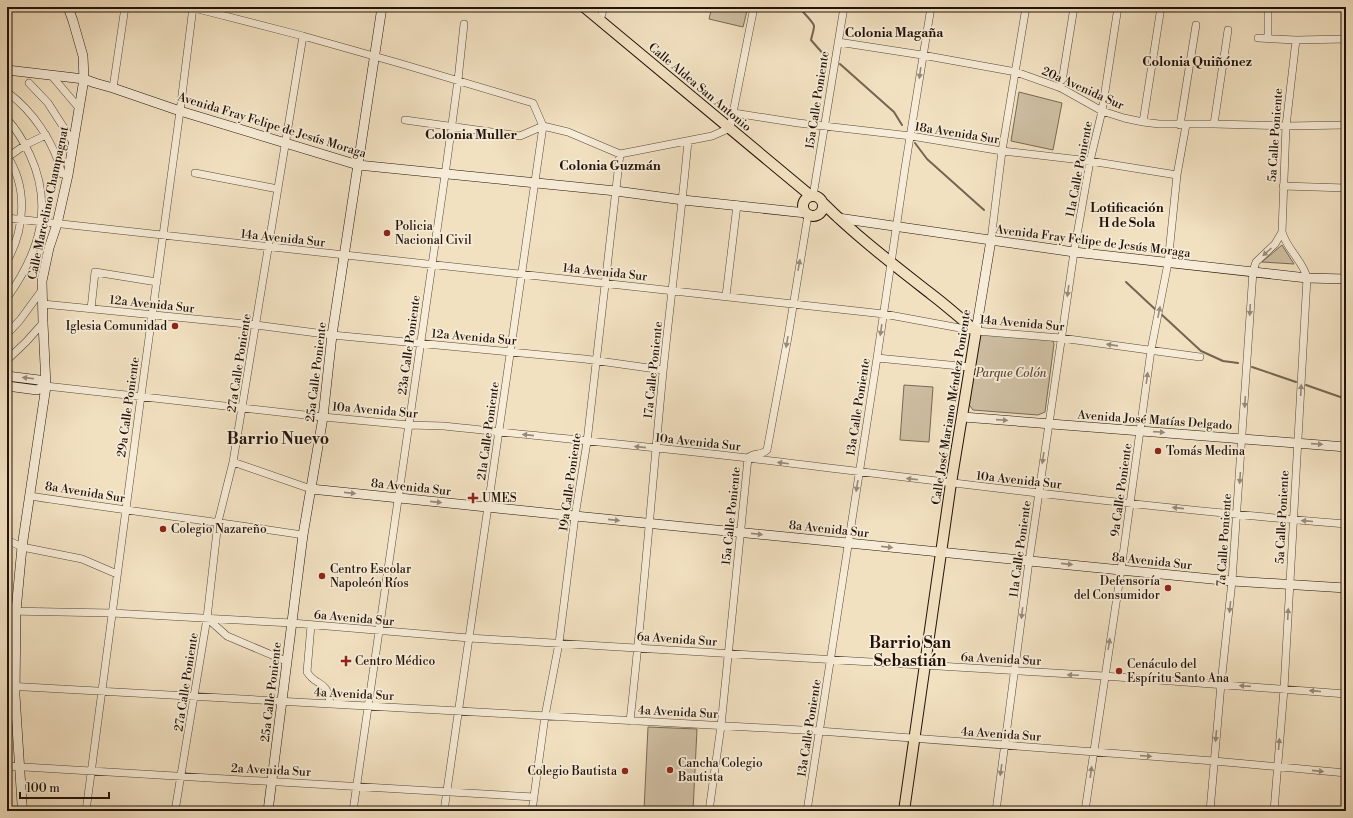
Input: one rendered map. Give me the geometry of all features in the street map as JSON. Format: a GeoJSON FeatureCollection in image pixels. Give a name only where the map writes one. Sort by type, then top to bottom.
{"type":"FeatureCollection","features":[{"type":"Feature","properties":{"kind":"main road","name":"Calle Aldea San Antonio"},"geometry":{"type":"LineString","coordinates":[[584,7],[800,187],[807,207],[819,198],[823,203]]}},
{"type":"Feature","properties":{"kind":"main road"},"geometry":{"type":"LineString","coordinates":[[807,207],[823,209],[823,203]]}},
{"type":"Feature","properties":{"kind":"main road"},"geometry":{"type":"LineString","coordinates":[[823,203],[838,218],[891,263],[932,294],[976,331]]}},
{"type":"Feature","properties":{"kind":"main road"},"geometry":{"type":"LineString","coordinates":[[807,207],[838,218]]}},
{"type":"Feature","properties":{"kind":"main road","name":"Calle José Mariano Méndez Poniente"},"geometry":{"type":"LineString","coordinates":[[904,811],[926,666],[951,483],[976,331]]}},
{"type":"Feature","properties":{"kind":"street","name":"Calle Marcelino Champagnat"},"geometry":{"type":"LineString","coordinates":[[23,811],[20,767],[11,686],[11,611],[46,386],[43,323],[44,304],[42,290],[43,276],[68,176],[84,79],[83,56],[74,21],[68,7]]}},
{"type":"Feature","properties":{"kind":"street"},"geometry":{"type":"LineString","coordinates":[[114,88],[125,7]]}},
{"type":"Feature","properties":{"kind":"street"},"geometry":{"type":"LineString","coordinates":[[192,7],[375,56],[533,103],[543,126]]}},
{"type":"Feature","properties":{"kind":"street","name":"29a Calle Poniente"},"geometry":{"type":"LineString","coordinates":[[86,811],[140,396],[180,111],[192,7]]}},
{"type":"Feature","properties":{"kind":"street","name":"25a Calle Poniente"},"geometry":{"type":"LineString","coordinates":[[268,811],[273,782],[281,701],[303,535],[323,417],[332,335],[382,7]]}},
{"type":"Feature","properties":{"kind":"street"},"geometry":{"type":"LineString","coordinates":[[600,20],[604,7]]}},
{"type":"Feature","properties":{"kind":"street"},"geometry":{"type":"LineString","coordinates":[[405,120],[521,136],[543,126],[568,132],[620,154],[712,136],[730,128],[754,7]]}},
{"type":"Feature","properties":{"kind":"street","name":"15a Calle Poniente"},"geometry":{"type":"LineString","coordinates":[[709,811],[721,726],[748,458],[751,455],[764,453],[767,450],[807,207],[825,126],[844,7]]}},
{"type":"Feature","properties":{"kind":"street","name":"13a Calle Poniente"},"geometry":{"type":"LineString","coordinates":[[807,811],[878,358],[922,55],[931,7]]}},
{"type":"Feature","properties":{"kind":"street","name":"Calle José Mariano Méndez Poniente"},"geometry":{"type":"LineString","coordinates":[[976,331],[991,240],[1002,151],[1026,7]]}},
{"type":"Feature","properties":{"kind":"street"},"geometry":{"type":"LineString","coordinates":[[1061,88],[1074,7]]}},
{"type":"Feature","properties":{"kind":"street","name":"11a Calle Poniente"},"geometry":{"type":"LineString","coordinates":[[996,811],[1038,493],[1074,252],[1090,162],[1102,111],[1118,7]]}},
{"type":"Feature","properties":{"kind":"street"},"geometry":{"type":"LineString","coordinates":[[1143,122],[1161,7]]}},
{"type":"Feature","properties":{"kind":"street"},"geometry":{"type":"LineString","coordinates":[[1268,7],[1268,38]]}},
{"type":"Feature","properties":{"kind":"street","name":"23a Calle Poniente"},"geometry":{"type":"LineString","coordinates":[[354,811],[356,786],[378,631],[452,127],[464,24]]}},
{"type":"Feature","properties":{"kind":"street","name":"9a Calle Poniente"},"geometry":{"type":"LineString","coordinates":[[1085,811],[1121,570],[1151,350],[1168,263],[1177,175],[1196,25]]}},
{"type":"Feature","properties":{"kind":"street"},"geometry":{"type":"LineString","coordinates":[[1214,124],[1228,30]]}},
{"type":"Feature","properties":{"kind":"street","name":"27a Calle Poniente"},"geometry":{"type":"LineString","coordinates":[[175,811],[207,618],[218,522],[233,462],[303,36]]}},
{"type":"Feature","properties":{"kind":"street"},"geometry":{"type":"LineString","coordinates":[[1258,38],[1296,40],[1346,39]]}},
{"type":"Feature","properties":{"kind":"street","name":"5a Calle Poniente"},"geometry":{"type":"LineString","coordinates":[[1274,811],[1284,689],[1307,278],[1306,271],[1286,244],[1282,232],[1286,126],[1296,40]]}},
{"type":"Feature","properties":{"kind":"street","name":"20a Avenida Sur"},"geometry":{"type":"LineString","coordinates":[[838,42],[1016,72],[1061,88],[1102,111],[1143,122],[1183,125],[1346,125]]}},
{"type":"Feature","properties":{"kind":"street","name":"Avenida Fray Felipe de Jesús Moraga"},"geometry":{"type":"LineString","coordinates":[[7,70],[84,79],[180,111],[358,165],[445,175],[616,191],[683,200],[737,205],[807,207]]}},
{"type":"Feature","properties":{"kind":"street"},"geometry":{"type":"LineString","coordinates":[[51,75],[79,108]]}},
{"type":"Feature","properties":{"kind":"street"},"geometry":{"type":"LineString","coordinates":[[29,83],[48,103],[74,142]]}},
{"type":"Feature","properties":{"kind":"street"},"geometry":{"type":"LineString","coordinates":[[7,92],[25,109],[46,135],[56,156],[62,174]]}},
{"type":"Feature","properties":{"kind":"street","name":"18a Avenida Sur"},"geometry":{"type":"LineString","coordinates":[[734,113],[910,136],[1002,151],[1177,175]]}},
{"type":"Feature","properties":{"kind":"street"},"geometry":{"type":"LineString","coordinates":[[7,119],[25,145],[35,167],[41,187],[42,206],[41,222],[34,250],[16,286],[7,298]]}},
{"type":"Feature","properties":{"kind":"street","name":"21a Calle Poniente"},"geometry":{"type":"LineString","coordinates":[[444,811],[543,126]]}},
{"type":"Feature","properties":{"kind":"street"},"geometry":{"type":"LineString","coordinates":[[7,260],[14,246],[21,220],[22,204],[15,171],[8,157],[25,145],[46,135]]}},
{"type":"Feature","properties":{"kind":"street","name":"17a Calle Poniente"},"geometry":{"type":"LineString","coordinates":[[630,721],[663,370],[683,200],[688,141]]}},
{"type":"Feature","properties":{"kind":"street","name":"19a Calle Poniente"},"geometry":{"type":"LineString","coordinates":[[532,811],[545,716],[559,643],[575,516],[587,442],[620,154]]}},
{"type":"Feature","properties":{"kind":"street"},"geometry":{"type":"LineString","coordinates":[[195,173],[278,189]]}},
{"type":"Feature","properties":{"kind":"street"},"geometry":{"type":"LineString","coordinates":[[1283,186],[1346,188]]}},
{"type":"Feature","properties":{"kind":"street"},"geometry":{"type":"LineString","coordinates":[[726,296],[737,205]]}},
{"type":"Feature","properties":{"kind":"street","name":"14a Avenida Sur"},"geometry":{"type":"LineString","coordinates":[[7,218],[269,248],[673,290],[884,314],[976,331],[1061,338],[1200,358]]}},
{"type":"Feature","properties":{"kind":"street","name":"Avenida Fray Felipe de Jesús Moraga"},"geometry":{"type":"LineString","coordinates":[[838,218],[1074,252],[1307,278],[1346,279]]}},
{"type":"Feature","properties":{"kind":"street"},"geometry":{"type":"LineString","coordinates":[[1253,271],[1256,262],[1275,244],[1282,232]]}},
{"type":"Feature","properties":{"kind":"street","name":"7a Calle Poniente"},"geometry":{"type":"LineString","coordinates":[[1210,811],[1238,514],[1253,271]]}},
{"type":"Feature","properties":{"kind":"street"},"geometry":{"type":"LineString","coordinates":[[91,309],[95,272],[157,282]]}},
{"type":"Feature","properties":{"kind":"street"},"geometry":{"type":"LineString","coordinates":[[7,334],[20,320],[42,290]]}},
{"type":"Feature","properties":{"kind":"street","name":"12a Avenida Sur"},"geometry":{"type":"LineString","coordinates":[[44,304],[256,325],[332,335],[596,361],[663,370]]}},
{"type":"Feature","properties":{"kind":"street"},"geometry":{"type":"LineString","coordinates":[[7,360],[43,323]]}},
{"type":"Feature","properties":{"kind":"street"},"geometry":{"type":"LineString","coordinates":[[878,358],[970,367]]}},
{"type":"Feature","properties":{"kind":"street"},"geometry":{"type":"LineString","coordinates":[[7,376],[39,380],[46,386],[38,390],[7,386]]}},
{"type":"Feature","properties":{"kind":"street","name":"10a Avenida Sur"},"geometry":{"type":"LineString","coordinates":[[46,386],[323,417],[409,425],[444,426],[748,458],[1038,493],[1293,520],[1346,524]]}},
{"type":"Feature","properties":{"kind":"street","name":"Avenida José Matías Delgado"},"geometry":{"type":"LineString","coordinates":[[963,417],[1346,447]]}},
{"type":"Feature","properties":{"kind":"street"},"geometry":{"type":"LineString","coordinates":[[233,462],[311,489]]}},
{"type":"Feature","properties":{"kind":"street","name":"8a Avenida Sur"},"geometry":{"type":"LineString","coordinates":[[311,489],[1232,581],[1346,588]]}},
{"type":"Feature","properties":{"kind":"street","name":"8a Avenida Sur"},"geometry":{"type":"LineString","coordinates":[[30,496],[303,535]]}},
{"type":"Feature","properties":{"kind":"street"},"geometry":{"type":"LineString","coordinates":[[7,540],[22,547],[76,558],[117,574]]}},
{"type":"Feature","properties":{"kind":"street","name":"6a Avenida Sur"},"geometry":{"type":"LineString","coordinates":[[11,611],[112,613],[292,623],[469,638],[1104,676],[1346,694]]}},
{"type":"Feature","properties":{"kind":"street"},"geometry":{"type":"LineString","coordinates":[[207,618],[227,636],[286,661]]}},
{"type":"Feature","properties":{"kind":"street"},"geometry":{"type":"LineString","coordinates":[[311,625],[307,672],[327,689],[330,704]]}},
{"type":"Feature","properties":{"kind":"street","name":"4a Avenida Sur"},"geometry":{"type":"LineString","coordinates":[[11,686],[819,731],[1277,766],[1346,773]]}},
{"type":"Feature","properties":{"kind":"street","name":"2a Avenida Sur"},"geometry":{"type":"LineString","coordinates":[[7,766],[534,797]]}},
{"type":"Feature","properties":{"kind":"street"},"geometry":{"type":"LineString","coordinates":[[1345,811],[1346,794]]}},
{"type":"Feature","properties":{"kind":"green space"},"geometry":{"type":"Polygon","coordinates":[[[712,7],[748,7],[743,27],[709,19],[712,7]]]}},
{"type":"Feature","properties":{"kind":"green space"},"geometry":{"type":"Polygon","coordinates":[[[1019,92],[1062,103],[1053,150],[1011,141],[1019,92]]]}},
{"type":"Feature","properties":{"kind":"green space"},"geometry":{"type":"Polygon","coordinates":[[[1282,245],[1294,264],[1262,262],[1282,245]]]}},
{"type":"Feature","properties":{"kind":"green space","name":"Parque Colón"},"geometry":{"type":"Polygon","coordinates":[[[977,334],[1052,339],[1054,344],[1045,412],[1038,415],[973,410],[967,402],[977,334]]]}},
{"type":"Feature","properties":{"kind":"green space"},"geometry":{"type":"Polygon","coordinates":[[[904,385],[933,387],[929,442],[900,440],[904,385]]]}},
{"type":"Feature","properties":{"kind":"green space","name":"Cancha Colegio Bautista"},"geometry":{"type":"Polygon","coordinates":[[[648,727],[697,729],[693,811],[644,810],[648,727]]]}},
{"type":"Feature","properties":{"kind":"waterway"},"geometry":{"type":"LineString","coordinates":[[799,7],[814,26],[811,40],[825,56]]}},
{"type":"Feature","properties":{"kind":"waterway"},"geometry":{"type":"LineString","coordinates":[[840,64],[894,112],[902,125]]}},
{"type":"Feature","properties":{"kind":"waterway"},"geometry":{"type":"LineString","coordinates":[[915,143],[927,159],[984,210]]}},
{"type":"Feature","properties":{"kind":"waterway"},"geometry":{"type":"LineString","coordinates":[[1126,282],[1157,311]]}},
{"type":"Feature","properties":{"kind":"waterway"},"geometry":{"type":"LineString","coordinates":[[1161,314],[1201,351],[1223,361],[1238,363]]}},
{"type":"Feature","properties":{"kind":"waterway"},"geometry":{"type":"LineString","coordinates":[[1252,367],[1296,382]]}},
{"type":"Feature","properties":{"kind":"waterway"},"geometry":{"type":"LineString","coordinates":[[1306,385],[1346,399]]}},
{"type":"Feature","properties":{"kind":"place","name":"Policia Nacional Civil"},"geometry":{"type":"Point","coordinates":[387,233]}},
{"type":"Feature","properties":{"kind":"place","name":"Iglesia Comunidad"},"geometry":{"type":"Point","coordinates":[175,326]}},
{"type":"Feature","properties":{"kind":"place","name":"Tomás Medina"},"geometry":{"type":"Point","coordinates":[1158,451]}},
{"type":"Feature","properties":{"kind":"place","name":"UMES"},"geometry":{"type":"Point","coordinates":[473,498]}},
{"type":"Feature","properties":{"kind":"place","name":"Colegio Nazareño"},"geometry":{"type":"Point","coordinates":[163,529]}},
{"type":"Feature","properties":{"kind":"place","name":"Centro Escolar Napoleón Ríos"},"geometry":{"type":"Point","coordinates":[322,576]}},
{"type":"Feature","properties":{"kind":"place","name":"Defensoría del Consumidor"},"geometry":{"type":"Point","coordinates":[1168,588]}},
{"type":"Feature","properties":{"kind":"place","name":"Centro Médico"},"geometry":{"type":"Point","coordinates":[346,661]}},
{"type":"Feature","properties":{"kind":"place","name":"Cenáculo del Espíritu Santo Ana"},"geometry":{"type":"Point","coordinates":[1119,671]}},
{"type":"Feature","properties":{"kind":"place","name":"Cancha Colegio Bautista"},"geometry":{"type":"Point","coordinates":[670,770]}},
{"type":"Feature","properties":{"kind":"place","name":"Colegio Bautista"},"geometry":{"type":"Point","coordinates":[625,771]}},
{"type":"Feature","properties":{"kind":"district","name":"Colonia Magaña"},"geometry":{"type":"Point","coordinates":[894,32]}},
{"type":"Feature","properties":{"kind":"district","name":"Colonia Quiñónez"},"geometry":{"type":"Point","coordinates":[1197,61]}},
{"type":"Feature","properties":{"kind":"district","name":"Colonia Muller"},"geometry":{"type":"Point","coordinates":[471,134]}},
{"type":"Feature","properties":{"kind":"district","name":"Colonia Guzmán"},"geometry":{"type":"Point","coordinates":[610,165]}},
{"type":"Feature","properties":{"kind":"district","name":"Lotificación H de Sola"},"geometry":{"type":"Point","coordinates":[1127,214]}},
{"type":"Feature","properties":{"kind":"district","name":"Barrio Nuevo"},"geometry":{"type":"Point","coordinates":[278,438]}},
{"type":"Feature","properties":{"kind":"district","name":"Barrio San Sebastián"},"geometry":{"type":"Point","coordinates":[910,651]}}]}
